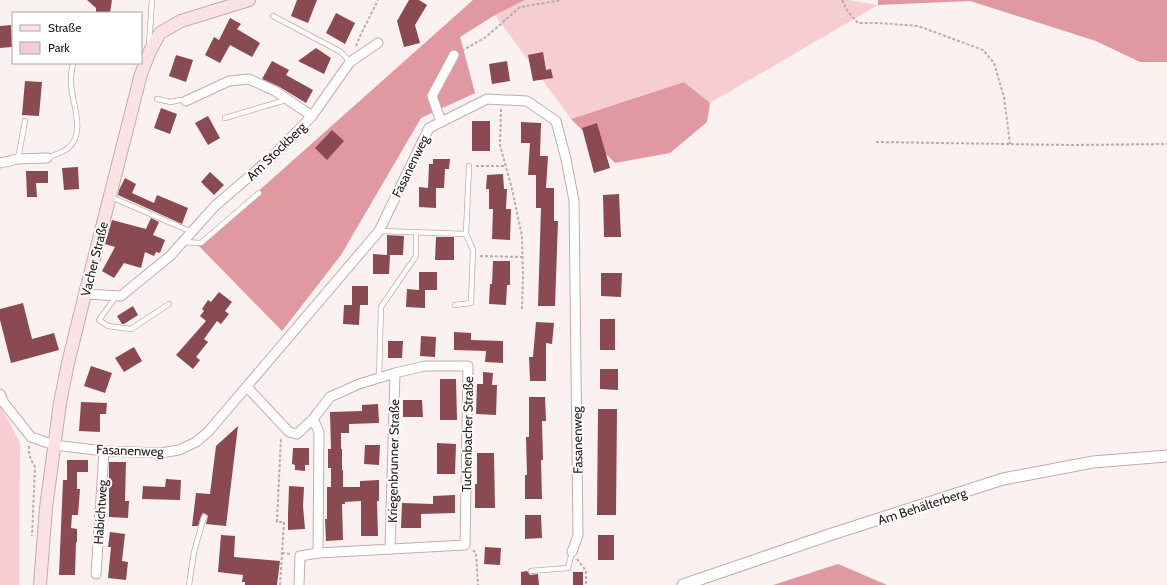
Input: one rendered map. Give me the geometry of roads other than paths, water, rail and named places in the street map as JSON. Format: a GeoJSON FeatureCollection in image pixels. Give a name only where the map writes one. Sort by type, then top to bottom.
{"type":"FeatureCollection","features":[{"type":"Feature","properties":{"kind":"main road","name":"Vacher Straße"},"geometry":{"type":"LineString","coordinates":[[40,585],[46,508],[60,403],[85,294],[141,74],[148,55],[160,33],[181,21],[249,0]]}},
{"type":"Feature","properties":{"kind":"street","name":"Am Stockberg"},"geometry":{"type":"LineString","coordinates":[[117,296],[121,296],[128,291],[170,256],[215,206],[273,156],[312,116],[350,62],[378,43]]}},
{"type":"Feature","properties":{"kind":"street"},"geometry":{"type":"LineString","coordinates":[[440,122],[432,96],[454,55]]}},
{"type":"Feature","properties":{"kind":"street"},"geometry":{"type":"LineString","coordinates":[[186,101],[229,82],[249,79],[275,91],[312,116]]}},
{"type":"Feature","properties":{"kind":"street","name":"Fasanenweg"},"geometry":{"type":"LineString","coordinates":[[0,394],[4,403],[31,436],[54,446],[161,453],[179,450],[196,442],[208,432],[379,231],[429,128],[487,99],[527,101],[556,121],[566,159],[574,201],[578,535],[572,552]]}},
{"type":"Feature","properties":{"kind":"street"},"geometry":{"type":"LineString","coordinates":[[0,163],[18,159],[47,158]]}},
{"type":"Feature","properties":{"kind":"street"},"geometry":{"type":"LineString","coordinates":[[85,294],[117,296]]}},
{"type":"Feature","properties":{"kind":"street","name":"Tuchenbacher Straße"},"geometry":{"type":"LineString","coordinates":[[247,387],[289,432],[297,434],[314,419],[330,397],[359,384],[425,366],[468,366],[465,545],[390,549]]}},
{"type":"Feature","properties":{"kind":"street","name":"Kriegenbrunner Straße"},"geometry":{"type":"LineString","coordinates":[[390,549],[395,373]]}},
{"type":"Feature","properties":{"kind":"street"},"geometry":{"type":"LineString","coordinates":[[314,419],[319,432],[318,553]]}},
{"type":"Feature","properties":{"kind":"street","name":"Habichtweg"},"geometry":{"type":"LineString","coordinates":[[96,574],[104,450]]}},
{"type":"Feature","properties":{"kind":"street","name":"Am Behälterberg"},"geometry":{"type":"LineString","coordinates":[[683,585],[832,534],[1003,480],[1093,462],[1167,456]]}},
{"type":"Feature","properties":{"kind":"street"},"geometry":{"type":"LineString","coordinates":[[300,585],[300,556],[318,553],[390,549]]}},
{"type":"Feature","properties":{"kind":"lane"},"geometry":{"type":"LineString","coordinates":[[148,55],[152,0]]}},
{"type":"Feature","properties":{"kind":"lane"},"geometry":{"type":"LineString","coordinates":[[273,16],[341,52],[350,62]]}},
{"type":"Feature","properties":{"kind":"lane"},"geometry":{"type":"LineString","coordinates":[[47,158],[67,149],[74,141],[77,123],[70,84],[73,64]]}},
{"type":"Feature","properties":{"kind":"lane"},"geometry":{"type":"LineString","coordinates":[[157,99],[170,102],[180,100],[186,101]]}},
{"type":"Feature","properties":{"kind":"lane"},"geometry":{"type":"LineString","coordinates":[[225,118],[288,99]]}},
{"type":"Feature","properties":{"kind":"lane"},"geometry":{"type":"LineString","coordinates":[[18,159],[26,121]]}},
{"type":"Feature","properties":{"kind":"lane"},"geometry":{"type":"LineString","coordinates":[[455,305],[471,303],[473,250],[466,234],[468,166]]}},
{"type":"Feature","properties":{"kind":"lane"},"geometry":{"type":"LineString","coordinates":[[182,242],[201,243],[259,193]]}},
{"type":"Feature","properties":{"kind":"lane"},"geometry":{"type":"LineString","coordinates":[[110,197],[192,232]]}},
{"type":"Feature","properties":{"kind":"lane"},"geometry":{"type":"LineString","coordinates":[[379,231],[466,234]]}},
{"type":"Feature","properties":{"kind":"lane"},"geometry":{"type":"LineString","coordinates":[[379,378],[381,307],[416,256],[416,232]]}},
{"type":"Feature","properties":{"kind":"lane","name":"Am Stockberg"},"geometry":{"type":"LineString","coordinates":[[117,296],[99,320],[108,326],[131,329],[169,304]]}},
{"type":"Feature","properties":{"kind":"lane"},"geometry":{"type":"LineString","coordinates":[[189,585],[194,552],[204,517]]}},
{"type":"Feature","properties":{"kind":"lane"},"geometry":{"type":"LineString","coordinates":[[531,571],[568,568],[572,552]]}}]}
